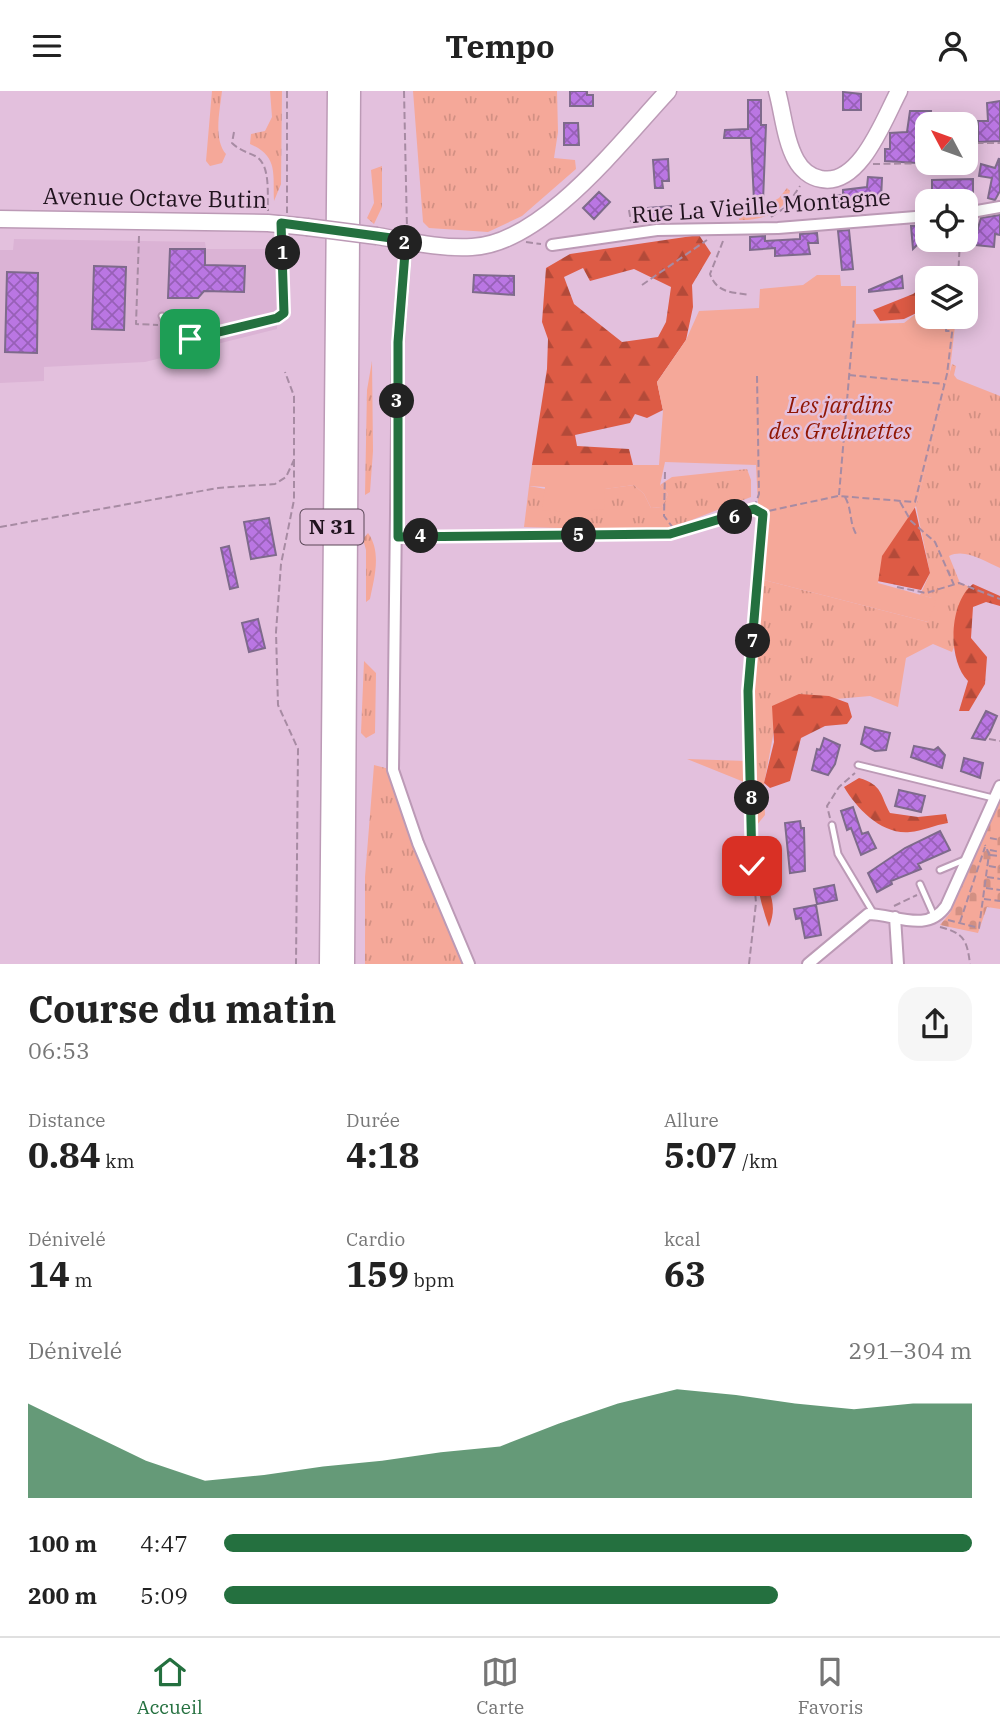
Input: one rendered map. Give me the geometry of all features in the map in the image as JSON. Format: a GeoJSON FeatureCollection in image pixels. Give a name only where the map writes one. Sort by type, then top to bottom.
{"type":"FeatureCollection","features":[{"type":"Feature","properties":{"kind":"highway","name":"N 31"},"geometry":{"type":"LineString","coordinates":[[329,964],[337,91]]}},
{"type":"Feature","properties":{"kind":"highway","name":"N 31"},"geometry":{"type":"LineString","coordinates":[[345,964],[351,91]]}},
{"type":"Feature","properties":{"kind":"main road","name":"Avenue Octave Butin"},"geometry":{"type":"LineString","coordinates":[[0,219],[279,223],[470,248],[493,244],[519,234],[554,209],[668,91]]}},
{"type":"Feature","properties":{"kind":"main road"},"geometry":{"type":"LineString","coordinates":[[777,91],[795,157],[807,173],[820,179],[841,178],[862,158],[899,91]]}},
{"type":"Feature","properties":{"kind":"street"},"geometry":{"type":"LineString","coordinates":[[978,210],[1000,207]]}},
{"type":"Feature","properties":{"kind":"street","name":"Rue La Vieille Montagne"},"geometry":{"type":"LineString","coordinates":[[552,245],[657,230],[722,230],[915,217]]}},
{"type":"Feature","properties":{"kind":"street"},"geometry":{"type":"LineString","coordinates":[[406,240],[398,342],[398,537],[393,769],[418,843],[469,964]]}},
{"type":"Feature","properties":{"kind":"street"},"geometry":{"type":"LineString","coordinates":[[808,964],[858,919],[874,914],[916,922],[936,917],[946,907],[964,860],[1000,786]]}},
{"type":"Feature","properties":{"kind":"street"},"geometry":{"type":"LineString","coordinates":[[891,917],[898,964]]}},
{"type":"Feature","properties":{"kind":"lane"},"geometry":{"type":"LineString","coordinates":[[162,316],[166,326],[180,338],[190,339],[277,318],[284,313],[286,297],[279,223]]}},
{"type":"Feature","properties":{"kind":"lane"},"geometry":{"type":"LineString","coordinates":[[277,297],[286,297]]}},
{"type":"Feature","properties":{"kind":"lane"},"geometry":{"type":"LineString","coordinates":[[858,765],[993,798]]}},
{"type":"Feature","properties":{"kind":"lane"},"geometry":{"type":"LineString","coordinates":[[832,825],[838,854],[874,914]]}},
{"type":"Feature","properties":{"kind":"lane"},"geometry":{"type":"LineString","coordinates":[[940,870],[964,860]]}},
{"type":"Feature","properties":{"kind":"lane"},"geometry":{"type":"LineString","coordinates":[[920,884],[936,917]]}},
{"type":"Feature","properties":{"kind":"path"},"geometry":{"type":"LineString","coordinates":[[279,223],[287,91]]}},
{"type":"Feature","properties":{"kind":"path"},"geometry":{"type":"LineString","coordinates":[[404,91],[406,240]]}},
{"type":"Feature","properties":{"kind":"path"},"geometry":{"type":"LineString","coordinates":[[234,132],[232,143],[242,152],[257,157],[265,167],[279,223]]}},
{"type":"Feature","properties":{"kind":"path"},"geometry":{"type":"LineString","coordinates":[[978,143],[1000,143]]}},
{"type":"Feature","properties":{"kind":"path"},"geometry":{"type":"LineString","coordinates":[[862,158],[870,164],[915,163]]}},
{"type":"Feature","properties":{"kind":"path"},"geometry":{"type":"LineString","coordinates":[[768,219],[786,207],[807,173]]}},
{"type":"Feature","properties":{"kind":"path"},"geometry":{"type":"LineString","coordinates":[[629,209],[631,224]]}},
{"type":"Feature","properties":{"kind":"path"},"geometry":{"type":"LineString","coordinates":[[139,221],[136,324],[166,326]]}},
{"type":"Feature","properties":{"kind":"path"},"geometry":{"type":"LineString","coordinates":[[642,285],[722,230]]}},
{"type":"Feature","properties":{"kind":"path"},"geometry":{"type":"LineString","coordinates":[[722,230],[721,251],[710,274],[713,283],[727,292],[750,295]]}},
{"type":"Feature","properties":{"kind":"path"},"geometry":{"type":"LineString","coordinates":[[519,234],[530,244],[552,245]]}},
{"type":"Feature","properties":{"kind":"path"},"geometry":{"type":"LineString","coordinates":[[839,496],[853,318]]}},
{"type":"Feature","properties":{"kind":"path"},"geometry":{"type":"LineString","coordinates":[[398,537],[677,533],[754,509],[768,511],[839,496],[915,502],[945,384],[952,331],[946,329]]}},
{"type":"Feature","properties":{"kind":"path"},"geometry":{"type":"LineString","coordinates":[[285,372],[294,396],[294,500],[281,564],[276,632],[278,705],[298,749],[296,964]]}},
{"type":"Feature","properties":{"kind":"path"},"geometry":{"type":"LineString","coordinates":[[849,375],[945,384]]}},
{"type":"Feature","properties":{"kind":"path"},"geometry":{"type":"LineString","coordinates":[[754,509],[759,494],[757,376]]}},
{"type":"Feature","properties":{"kind":"path"},"geometry":{"type":"LineString","coordinates":[[0,527],[218,488],[275,484],[286,477],[293,460]]}},
{"type":"Feature","properties":{"kind":"path"},"geometry":{"type":"LineString","coordinates":[[665,473],[664,516],[677,533]]}},
{"type":"Feature","properties":{"kind":"path"},"geometry":{"type":"LineString","coordinates":[[844,496],[850,507],[851,525],[856,534]]}},
{"type":"Feature","properties":{"kind":"path"},"geometry":{"type":"LineString","coordinates":[[900,502],[911,521],[935,542],[954,586]]}},
{"type":"Feature","properties":{"kind":"path"},"geometry":{"type":"LineString","coordinates":[[749,964],[756,902],[750,831],[753,782],[748,691],[764,517],[754,509]]}},
{"type":"Feature","properties":{"kind":"path"},"geometry":{"type":"LineString","coordinates":[[897,587],[926,593],[959,583],[1000,599]]}},
{"type":"Feature","properties":{"kind":"path"},"geometry":{"type":"LineString","coordinates":[[989,739],[1000,741]]}},
{"type":"Feature","properties":{"kind":"path"},"geometry":{"type":"LineString","coordinates":[[832,825],[827,806],[839,787],[853,778],[858,765]]}},
{"type":"Feature","properties":{"kind":"path"},"geometry":{"type":"LineString","coordinates":[[960,923],[993,827]]}},
{"type":"Feature","properties":{"kind":"path"},"geometry":{"type":"LineString","coordinates":[[989,838],[1000,840]]}},
{"type":"Feature","properties":{"kind":"path"},"geometry":{"type":"LineString","coordinates":[[985,846],[989,850],[1000,852]]}},
{"type":"Feature","properties":{"kind":"path"},"geometry":{"type":"LineString","coordinates":[[936,917],[979,927],[989,850]]}},
{"type":"Feature","properties":{"kind":"path"},"geometry":{"type":"LineString","coordinates":[[989,854],[1000,856]]}},
{"type":"Feature","properties":{"kind":"path"},"geometry":{"type":"LineString","coordinates":[[988,866],[1000,867]]}},
{"type":"Feature","properties":{"kind":"path"},"geometry":{"type":"LineString","coordinates":[[986,877],[1000,879]]}},
{"type":"Feature","properties":{"kind":"path"},"geometry":{"type":"LineString","coordinates":[[985,888],[1000,890]]}},
{"type":"Feature","properties":{"kind":"path"},"geometry":{"type":"LineString","coordinates":[[891,917],[896,904],[924,892]]}},
{"type":"Feature","properties":{"kind":"path"},"geometry":{"type":"LineString","coordinates":[[983,898],[1000,901]]}},
{"type":"Feature","properties":{"kind":"path"},"geometry":{"type":"LineString","coordinates":[[936,917],[940,926],[962,933],[966,940],[970,964]]}},
{"type":"Feature","properties":{"kind":"shaded area"},"geometry":{"type":"Polygon","coordinates":[[[14,239],[205,242],[206,249],[271,249],[276,254],[277,329],[145,362],[44,367],[44,381],[0,383],[0,250],[13,250],[14,239]]]}},
{"type":"Feature","properties":{"kind":"green space"},"geometry":{"type":"Polygon","coordinates":[[[212,91],[222,91],[218,132],[226,154],[222,163],[210,166],[206,161],[212,91]]]}},
{"type":"Feature","properties":{"kind":"green space"},"geometry":{"type":"Polygon","coordinates":[[[270,91],[282,91],[281,184],[274,201],[270,160],[250,144],[251,134],[265,131],[272,117],[270,91]]]}},
{"type":"Feature","properties":{"kind":"green space"},"geometry":{"type":"Polygon","coordinates":[[[413,91],[557,91],[558,132],[554,158],[575,160],[576,169],[522,216],[488,232],[429,228],[423,222],[413,91]]]}},
{"type":"Feature","properties":{"kind":"green space"},"geometry":{"type":"Polygon","coordinates":[[[382,166],[382,207],[374,224],[367,218],[374,203],[371,170],[382,166]]]}},
{"type":"Feature","properties":{"kind":"green space"},"geometry":{"type":"Polygon","coordinates":[[[787,188],[790,191],[787,199],[777,210],[763,217],[739,220],[740,211],[761,208],[779,198],[787,188]]]}},
{"type":"Feature","properties":{"kind":"green space"},"geometry":{"type":"Polygon","coordinates":[[[699,235],[711,253],[692,285],[693,307],[686,340],[657,382],[663,410],[647,418],[635,414],[630,423],[575,435],[577,446],[629,449],[633,465],[532,465],[547,369],[548,339],[542,322],[546,268],[570,254],[699,235]],[[583,268],[564,277],[574,304],[622,342],[658,337],[666,322],[671,287],[634,269],[590,281],[583,268]]]}},
{"type":"Feature","properties":{"kind":"green space","name":"Les jardins des Grelinettes"},"geometry":{"type":"Polygon","coordinates":[[[817,275],[840,275],[841,286],[856,286],[856,324],[904,323],[915,314],[915,329],[955,329],[949,378],[916,506],[882,556],[878,583],[936,601],[928,622],[760,579],[770,517],[758,505],[756,465],[665,462],[660,485],[668,494],[662,507],[651,508],[644,494],[634,485],[605,489],[604,509],[571,512],[542,510],[545,487],[529,486],[532,465],[659,465],[663,411],[657,382],[686,340],[699,311],[759,308],[760,289],[803,285],[817,275]]]}},
{"type":"Feature","properties":{"kind":"green space"},"geometry":{"type":"Polygon","coordinates":[[[915,292],[915,314],[904,319],[880,321],[873,310],[915,292]]]}},
{"type":"Feature","properties":{"kind":"green space"},"geometry":{"type":"Polygon","coordinates":[[[372,361],[373,451],[370,492],[365,495],[367,390],[372,361]]]}},
{"type":"Feature","properties":{"kind":"green space"},"geometry":{"type":"Polygon","coordinates":[[[952,364],[956,366],[954,375],[957,379],[1000,396],[1000,568],[968,554],[949,556],[960,583],[978,590],[952,652],[933,644],[906,658],[898,707],[870,696],[779,704],[764,784],[765,815],[748,836],[749,784],[687,759],[747,761],[750,639],[760,579],[928,622],[932,598],[920,595],[930,573],[916,506],[952,364]]]}},
{"type":"Feature","properties":{"kind":"green space"},"geometry":{"type":"Polygon","coordinates":[[[747,469],[751,480],[751,497],[663,531],[524,527],[529,486],[602,499],[604,489],[634,485],[644,494],[651,508],[662,507],[668,494],[660,485],[672,477],[747,469]]]}},
{"type":"Feature","properties":{"kind":"green space"},"geometry":{"type":"Polygon","coordinates":[[[860,500],[915,508],[930,573],[921,590],[824,570],[860,500]]]}},
{"type":"Feature","properties":{"kind":"green space"},"geometry":{"type":"Polygon","coordinates":[[[368,533],[375,549],[376,566],[370,599],[366,602],[366,550],[363,539],[368,533]]]}},
{"type":"Feature","properties":{"kind":"green space"},"geometry":{"type":"Polygon","coordinates":[[[973,584],[1000,596],[1000,606],[986,602],[973,607],[971,638],[987,657],[985,684],[969,711],[959,711],[968,681],[961,672],[954,646],[955,617],[965,592],[973,584]]]}},
{"type":"Feature","properties":{"kind":"green space"},"geometry":{"type":"Polygon","coordinates":[[[364,661],[376,673],[375,733],[366,738],[361,733],[364,661]]]}},
{"type":"Feature","properties":{"kind":"green space"},"geometry":{"type":"Polygon","coordinates":[[[799,694],[829,696],[848,703],[852,717],[847,724],[825,726],[801,738],[790,781],[770,788],[764,783],[774,742],[772,706],[799,694]]]}},
{"type":"Feature","properties":{"kind":"green space"},"geometry":{"type":"Polygon","coordinates":[[[374,765],[393,770],[467,964],[365,964],[365,877],[374,765]]]}},
{"type":"Feature","properties":{"kind":"green space"},"geometry":{"type":"Polygon","coordinates":[[[859,778],[877,787],[890,813],[918,817],[946,814],[948,823],[910,832],[900,832],[880,825],[863,812],[844,787],[859,778]]]}},
{"type":"Feature","properties":{"kind":"green space"},"geometry":{"type":"Polygon","coordinates":[[[1000,800],[1000,909],[987,907],[978,933],[940,925],[950,913],[978,842],[1000,800]]]}},
{"type":"Feature","properties":{"kind":"green space"},"geometry":{"type":"Polygon","coordinates":[[[754,829],[757,831],[759,868],[772,899],[769,927],[757,879],[754,829]]]}},
{"type":"Feature","properties":{"kind":"building"},"geometry":{"type":"Polygon","coordinates":[[[570,91],[587,91],[587,95],[593,95],[593,106],[570,106],[570,91]]]}},
{"type":"Feature","properties":{"kind":"building"},"geometry":{"type":"Polygon","coordinates":[[[843,92],[861,94],[861,110],[843,110],[843,92]]]}},
{"type":"Feature","properties":{"kind":"building"},"geometry":{"type":"Polygon","coordinates":[[[748,100],[761,100],[761,125],[766,125],[763,201],[754,201],[751,138],[724,138],[725,130],[748,129],[748,100]]]}},
{"type":"Feature","properties":{"kind":"building"},"geometry":{"type":"Polygon","coordinates":[[[1000,101],[1000,141],[978,142],[978,121],[988,121],[987,103],[1000,101]]]}},
{"type":"Feature","properties":{"kind":"building"},"geometry":{"type":"Polygon","coordinates":[[[910,111],[931,111],[915,112],[915,163],[885,161],[885,149],[890,149],[890,133],[907,132],[910,111]]]}},
{"type":"Feature","properties":{"kind":"building"},"geometry":{"type":"Polygon","coordinates":[[[564,123],[578,123],[579,145],[564,145],[564,123]]]}},
{"type":"Feature","properties":{"kind":"building"},"geometry":{"type":"Polygon","coordinates":[[[999,158],[1000,191],[995,200],[988,198],[992,178],[979,176],[981,164],[995,168],[999,158]]]}},
{"type":"Feature","properties":{"kind":"building"},"geometry":{"type":"Polygon","coordinates":[[[668,159],[669,181],[662,181],[663,188],[655,188],[653,160],[668,159]]]}},
{"type":"Feature","properties":{"kind":"building"},"geometry":{"type":"Polygon","coordinates":[[[868,177],[882,178],[881,199],[854,198],[855,202],[839,203],[838,195],[843,195],[843,190],[867,187],[868,177]]]}},
{"type":"Feature","properties":{"kind":"building"},"geometry":{"type":"Polygon","coordinates":[[[973,179],[973,189],[932,189],[932,180],[973,179]]]}},
{"type":"Feature","properties":{"kind":"building"},"geometry":{"type":"Polygon","coordinates":[[[599,192],[610,202],[594,219],[583,208],[599,192]]]}},
{"type":"Feature","properties":{"kind":"building"},"geometry":{"type":"Polygon","coordinates":[[[671,206],[671,218],[648,220],[648,208],[671,206]]]}},
{"type":"Feature","properties":{"kind":"building"},"geometry":{"type":"Polygon","coordinates":[[[1000,215],[1000,235],[995,234],[994,247],[978,245],[981,218],[1000,215]]]}},
{"type":"Feature","properties":{"kind":"building"},"geometry":{"type":"Polygon","coordinates":[[[911,226],[915,226],[913,249],[911,226]]]}},
{"type":"Feature","properties":{"kind":"building"},"geometry":{"type":"Polygon","coordinates":[[[849,230],[853,269],[842,270],[838,231],[849,230]]]}},
{"type":"Feature","properties":{"kind":"building"},"geometry":{"type":"Polygon","coordinates":[[[817,233],[818,243],[808,243],[810,254],[775,256],[775,248],[750,250],[750,237],[765,236],[765,241],[800,239],[800,234],[817,233]]]}},
{"type":"Feature","properties":{"kind":"building"},"geometry":{"type":"Polygon","coordinates":[[[170,249],[205,249],[205,265],[245,266],[244,292],[204,291],[198,298],[168,298],[170,249]]]}},
{"type":"Feature","properties":{"kind":"building"},"geometry":{"type":"Polygon","coordinates":[[[94,266],[126,267],[124,330],[92,329],[94,266]]]}},
{"type":"Feature","properties":{"kind":"building"},"geometry":{"type":"Polygon","coordinates":[[[7,272],[38,273],[37,353],[5,352],[7,272]]]}},
{"type":"Feature","properties":{"kind":"building"},"geometry":{"type":"Polygon","coordinates":[[[474,275],[514,276],[514,295],[473,292],[474,275]]]}},
{"type":"Feature","properties":{"kind":"building"},"geometry":{"type":"Polygon","coordinates":[[[902,276],[903,288],[869,292],[869,290],[902,276]]]}},
{"type":"Feature","properties":{"kind":"building"},"geometry":{"type":"Polygon","coordinates":[[[269,518],[276,555],[251,559],[244,522],[269,518]]]}},
{"type":"Feature","properties":{"kind":"building"},"geometry":{"type":"Polygon","coordinates":[[[229,546],[238,587],[230,589],[221,548],[229,546]]]}},
{"type":"Feature","properties":{"kind":"building"},"geometry":{"type":"Polygon","coordinates":[[[258,619],[265,648],[249,652],[242,623],[258,619]]]}},
{"type":"Feature","properties":{"kind":"building"},"geometry":{"type":"Polygon","coordinates":[[[986,711],[997,716],[990,732],[985,740],[972,738],[986,711]]]}},
{"type":"Feature","properties":{"kind":"building"},"geometry":{"type":"Polygon","coordinates":[[[865,727],[890,733],[886,750],[875,751],[861,744],[865,727]]]}},
{"type":"Feature","properties":{"kind":"building"},"geometry":{"type":"Polygon","coordinates":[[[824,738],[840,745],[835,764],[828,775],[812,770],[817,749],[820,750],[824,738]]]}},
{"type":"Feature","properties":{"kind":"building"},"geometry":{"type":"Polygon","coordinates":[[[914,746],[934,750],[938,747],[945,755],[942,768],[911,757],[914,746]]]}},
{"type":"Feature","properties":{"kind":"building"},"geometry":{"type":"Polygon","coordinates":[[[964,758],[983,763],[980,778],[961,771],[964,758]]]}},
{"type":"Feature","properties":{"kind":"building"},"geometry":{"type":"Polygon","coordinates":[[[899,790],[925,796],[921,812],[895,806],[899,790]]]}},
{"type":"Feature","properties":{"kind":"building"},"geometry":{"type":"Polygon","coordinates":[[[853,807],[862,834],[868,832],[876,848],[861,855],[851,828],[847,830],[841,811],[853,807]]]}},
{"type":"Feature","properties":{"kind":"building"},"geometry":{"type":"Polygon","coordinates":[[[800,821],[801,828],[804,828],[805,871],[790,873],[785,823],[800,821]]]}},
{"type":"Feature","properties":{"kind":"building"},"geometry":{"type":"Polygon","coordinates":[[[940,831],[950,850],[918,864],[921,869],[891,881],[892,884],[877,892],[868,873],[905,848],[940,831]]]}},
{"type":"Feature","properties":{"kind":"building"},"geometry":{"type":"Polygon","coordinates":[[[834,885],[837,900],[817,904],[814,889],[834,885]]]}},
{"type":"Feature","properties":{"kind":"building"},"geometry":{"type":"Polygon","coordinates":[[[816,905],[821,935],[805,938],[801,918],[796,919],[794,909],[816,905]]]}},
{"type":"Feature","properties":{"kind":"route"},"geometry":{"type":"LineString","coordinates":[[190,339],[277,318],[284,313],[286,297],[281,223],[406,240],[398,342],[398,537],[670,534],[729,519],[754,509],[763,514],[748,691],[752,771],[752,866]]}}]}
